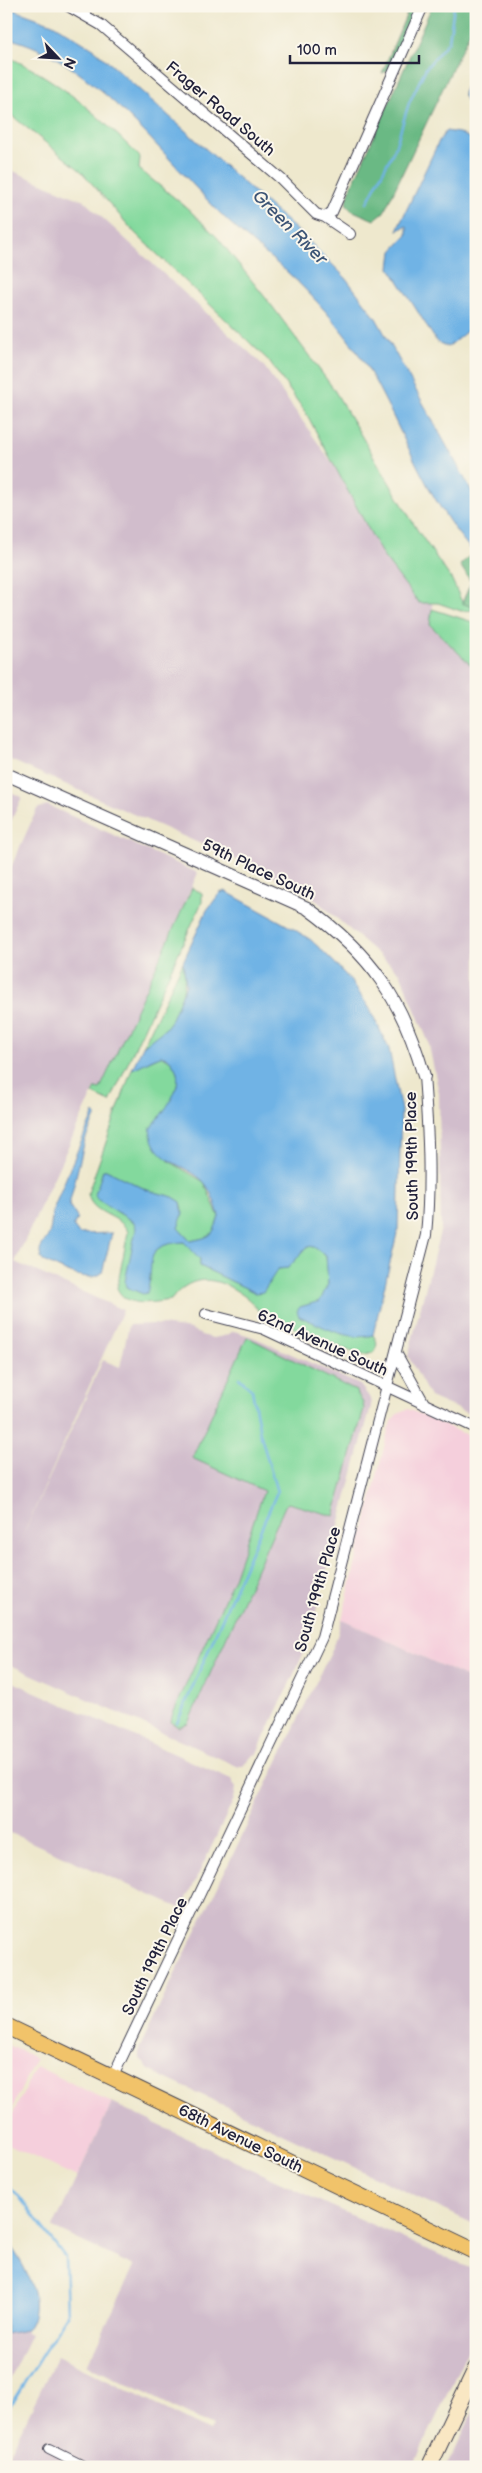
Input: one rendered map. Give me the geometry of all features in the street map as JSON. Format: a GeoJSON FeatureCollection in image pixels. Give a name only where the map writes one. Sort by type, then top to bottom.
{"type":"FeatureCollection","features":[{"type":"Feature","properties":{"kind":"main road","name":"68th Avenue South"},"geometry":{"type":"LineString","coordinates":[[6,2026],[476,2252]]}},
{"type":"Feature","properties":{"kind":"main road"},"geometry":{"type":"LineString","coordinates":[[429,2467],[476,2368]]}},
{"type":"Feature","properties":{"kind":"street","name":"Frager Road South"},"geometry":{"type":"LineString","coordinates":[[68,6],[108,31],[282,179],[316,214],[325,217],[350,234]]}},
{"type":"Feature","properties":{"kind":"street"},"geometry":{"type":"LineString","coordinates":[[325,217],[332,212],[423,6]]}},
{"type":"Feature","properties":{"kind":"street","name":"59th Place South"},"geometry":{"type":"LineString","coordinates":[[6,774],[308,908],[335,928],[362,953],[383,980],[398,1006],[416,1049],[424,1076]]}},
{"type":"Feature","properties":{"kind":"street","name":"South 199th Place"},"geometry":{"type":"LineString","coordinates":[[113,2076],[322,1637],[426,1235],[429,1202],[429,1153],[424,1076]]}},
{"type":"Feature","properties":{"kind":"street","name":"62nd Avenue South"},"geometry":{"type":"LineString","coordinates":[[206,1314],[264,1329],[476,1428]]}},
{"type":"Feature","properties":{"kind":"street","name":"62nd Avenue South"},"geometry":{"type":"LineString","coordinates":[[396,1353],[425,1405]]}},
{"type":"Feature","properties":{"kind":"street"},"geometry":{"type":"LineString","coordinates":[[49,2449],[85,2467]]}},
{"type":"Feature","properties":{"kind":"shaded area"},"geometry":{"type":"Polygon","coordinates":[[[6,168],[84,201],[263,365],[433,606],[430,625],[476,670],[476,1417],[430,1397],[408,1356],[441,1228],[439,1093],[428,1041],[400,973],[303,889],[6,758],[6,168]]]}},
{"type":"Feature","properties":{"kind":"shaded area"},"geometry":{"type":"Polygon","coordinates":[[[6,790],[22,797],[6,832],[6,790]]]}},
{"type":"Feature","properties":{"kind":"shaded area"},"geometry":{"type":"Polygon","coordinates":[[[47,805],[198,873],[100,1090],[95,1088],[15,1262],[123,1310],[15,1553],[103,1360],[120,1367],[129,1325],[154,1324],[191,1329],[201,1335],[213,1338],[224,1336],[234,1331],[253,1337],[360,1385],[370,1398],[371,1406],[306,1648],[256,1755],[254,1754],[243,1766],[239,1767],[6,1663],[6,878],[37,809],[47,805]]]}},
{"type":"Feature","properties":{"kind":"shaded area"},"geometry":{"type":"Polygon","coordinates":[[[408,1409],[476,1439],[476,1682],[342,1619],[389,1427],[396,1415],[408,1409]]]}},
{"type":"Feature","properties":{"kind":"shaded area"},"geometry":{"type":"Polygon","coordinates":[[[342,1619],[476,1682],[476,2225],[149,2070],[139,2057],[139,2049],[335,1643],[342,1619]]]}},
{"type":"Feature","properties":{"kind":"shaded area"},"geometry":{"type":"Polygon","coordinates":[[[6,1679],[231,1779],[236,1788],[234,1799],[182,1909],[6,1831],[6,1679]]]}},
{"type":"Feature","properties":{"kind":"shaded area"},"geometry":{"type":"Polygon","coordinates":[[[6,2044],[36,2058],[6,2121],[6,2044]]]}},
{"type":"Feature","properties":{"kind":"shaded area"},"geometry":{"type":"Polygon","coordinates":[[[36,2066],[112,2103],[77,2177],[6,2144],[6,2128],[36,2066]]]}},
{"type":"Feature","properties":{"kind":"shaded area"},"geometry":{"type":"Polygon","coordinates":[[[112,2103],[319,2201],[476,2271],[476,2332],[413,2467],[6,2467],[6,2461],[57,2356],[210,2431],[213,2426],[87,2365],[134,2266],[53,2228],[112,2103]]]}},
{"type":"Feature","properties":{"kind":"shaded area"},"geometry":{"type":"Polygon","coordinates":[[[6,2323],[31,2334],[6,2386],[6,2323]]]}},
{"type":"Feature","properties":{"kind":"shaded area"},"geometry":{"type":"Polygon","coordinates":[[[476,2405],[476,2467],[447,2467],[476,2405]]]}},
{"type":"Feature","properties":{"kind":"green space"},"geometry":{"type":"Polygon","coordinates":[[[410,6],[417,6],[388,71],[382,73],[410,6]]]}},
{"type":"Feature","properties":{"kind":"green space"},"geometry":{"type":"Polygon","coordinates":[[[432,6],[476,6],[476,19],[384,212],[374,220],[351,210],[346,203],[350,190],[432,6]]]}},
{"type":"Feature","properties":{"kind":"green space"},"geometry":{"type":"Polygon","coordinates":[[[6,56],[44,76],[94,113],[140,157],[139,169],[186,207],[217,237],[272,306],[333,388],[418,531],[452,580],[462,602],[476,610],[461,611],[438,603],[419,603],[383,556],[306,413],[268,360],[135,233],[81,171],[11,115],[6,114],[6,56]]]}},
{"type":"Feature","properties":{"kind":"green space"},"geometry":{"type":"Polygon","coordinates":[[[473,552],[476,555],[476,609],[462,603],[471,582],[460,565],[473,552]]]}},
{"type":"Feature","properties":{"kind":"green space"},"geometry":{"type":"Polygon","coordinates":[[[432,609],[476,623],[476,670],[430,625],[432,609]]]}},
{"type":"Feature","properties":{"kind":"green space"},"geometry":{"type":"Polygon","coordinates":[[[192,888],[202,893],[202,902],[110,1102],[93,1094],[96,1088],[100,1089],[192,888]]]}},
{"type":"Feature","properties":{"kind":"green space"},"geometry":{"type":"Polygon","coordinates":[[[183,962],[182,997],[175,1015],[163,1032],[143,1046],[183,962]]]}},
{"type":"Feature","properties":{"kind":"green space"},"geometry":{"type":"Polygon","coordinates":[[[160,1056],[165,1057],[175,1067],[178,1083],[172,1100],[151,1129],[169,1161],[204,1182],[219,1217],[215,1229],[210,1235],[190,1241],[178,1228],[183,1209],[181,1202],[173,1197],[147,1190],[103,1170],[97,1199],[135,1223],[150,1281],[149,1271],[153,1256],[157,1250],[169,1243],[187,1243],[200,1259],[200,1266],[256,1293],[278,1269],[288,1268],[308,1246],[314,1247],[326,1256],[328,1287],[319,1302],[300,1307],[366,1337],[373,1335],[377,1344],[373,1353],[365,1355],[331,1344],[282,1322],[261,1312],[238,1292],[218,1282],[208,1280],[189,1284],[171,1300],[141,1303],[133,1302],[121,1295],[117,1288],[128,1232],[119,1221],[94,1206],[88,1193],[132,1069],[160,1056]]]}},
{"type":"Feature","properties":{"kind":"green space"},"geometry":{"type":"Polygon","coordinates":[[[247,1337],[356,1391],[363,1403],[364,1409],[334,1516],[288,1503],[285,1506],[188,1723],[178,1727],[171,1722],[172,1716],[234,1578],[264,1491],[192,1458],[247,1337]]]}},
{"type":"Feature","properties":{"kind":"water","name":"Green River"},"geometry":{"type":"Polygon","coordinates":[[[6,7],[53,24],[95,50],[309,241],[345,277],[376,318],[476,499],[476,555],[458,534],[428,486],[364,362],[328,314],[296,280],[228,221],[154,142],[98,88],[68,66],[38,49],[6,38],[6,7]]]}},
{"type":"Feature","properties":{"kind":"water"},"geometry":{"type":"Polygon","coordinates":[[[476,65],[476,106],[467,102],[463,93],[476,65]]]}},
{"type":"Feature","properties":{"kind":"water"},"geometry":{"type":"Polygon","coordinates":[[[446,131],[459,133],[476,141],[476,318],[467,331],[448,347],[437,342],[390,268],[392,251],[407,235],[407,226],[397,230],[439,141],[446,131]]]}},
{"type":"Feature","properties":{"kind":"water"},"geometry":{"type":"Polygon","coordinates":[[[225,891],[311,940],[333,961],[351,981],[370,1009],[389,1049],[401,1110],[398,1229],[373,1335],[364,1337],[345,1334],[325,1328],[299,1316],[297,1311],[300,1307],[320,1301],[328,1284],[326,1256],[314,1247],[308,1246],[288,1268],[278,1269],[263,1292],[256,1293],[200,1266],[200,1259],[184,1242],[170,1244],[155,1251],[152,1257],[147,1293],[143,1294],[126,1287],[125,1282],[136,1229],[135,1223],[97,1199],[95,1195],[103,1170],[106,1170],[147,1190],[173,1197],[181,1202],[183,1214],[178,1228],[190,1241],[210,1235],[215,1228],[219,1216],[206,1185],[195,1175],[170,1161],[157,1149],[152,1140],[150,1129],[167,1106],[176,1089],[178,1081],[177,1072],[173,1064],[166,1057],[161,1056],[132,1069],[143,1046],[165,1029],[171,1021],[186,985],[183,962],[207,910],[220,893],[225,891]]]}},
{"type":"Feature","properties":{"kind":"water"},"geometry":{"type":"Polygon","coordinates":[[[94,1113],[96,1115],[85,1140],[69,1205],[78,1219],[73,1226],[79,1234],[112,1233],[102,1273],[89,1277],[72,1274],[43,1261],[40,1250],[50,1231],[53,1210],[94,1113]]]}},
{"type":"Feature","properties":{"kind":"water"},"geometry":{"type":"Polygon","coordinates":[[[6,2240],[26,2271],[34,2296],[34,2308],[32,2320],[26,2330],[6,2334],[6,2240]]]}},
{"type":"Feature","properties":{"kind":"waterway"},"geometry":{"type":"LineString","coordinates":[[367,203],[395,148],[409,103],[426,68],[449,41],[454,6]]}},
{"type":"Feature","properties":{"kind":"waterway"},"geometry":{"type":"LineString","coordinates":[[177,1723],[277,1492],[260,1433],[252,1390],[239,1378]]}},
{"type":"Feature","properties":{"kind":"waterway"},"geometry":{"type":"LineString","coordinates":[[6,2184],[17,2194],[65,2257],[67,2315],[6,2412]]}}]}
